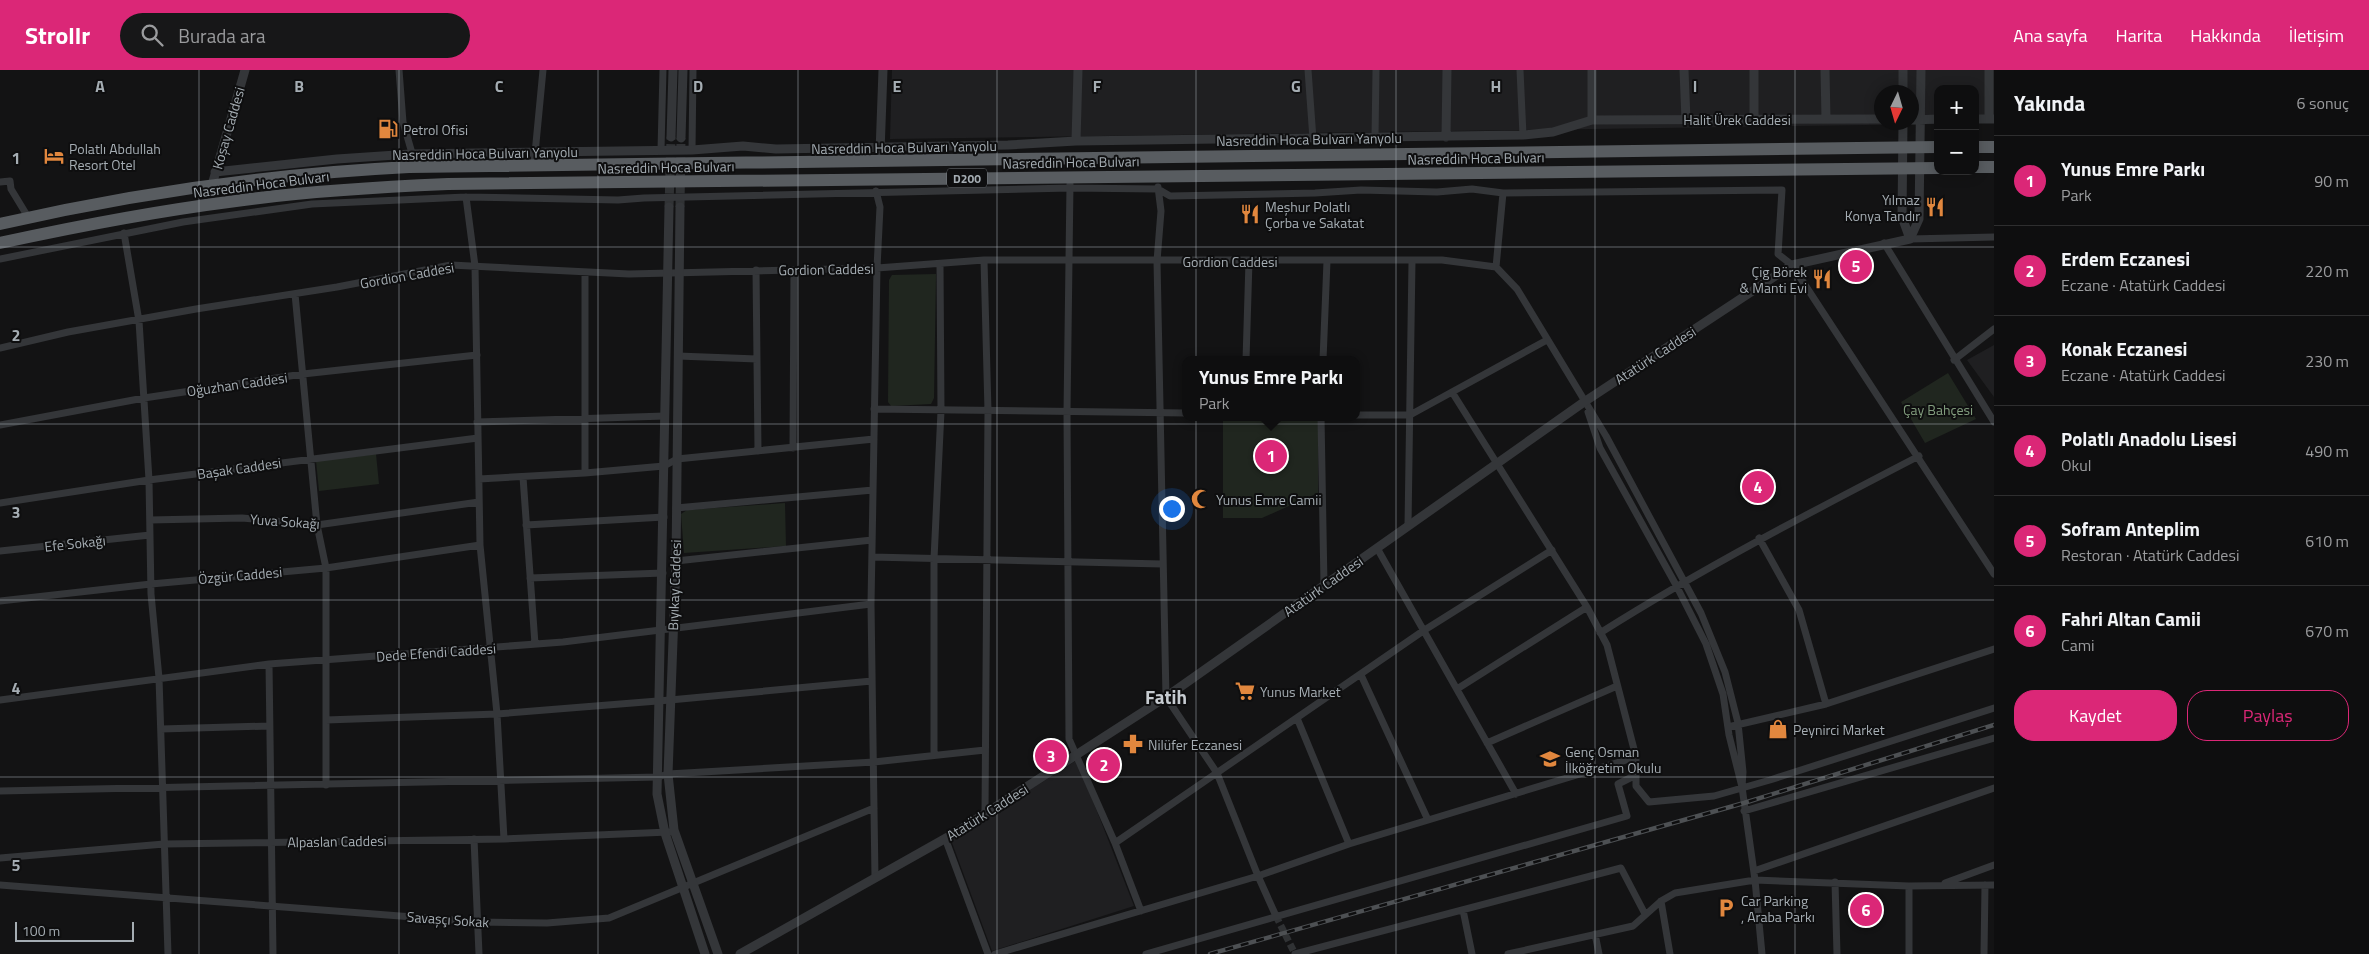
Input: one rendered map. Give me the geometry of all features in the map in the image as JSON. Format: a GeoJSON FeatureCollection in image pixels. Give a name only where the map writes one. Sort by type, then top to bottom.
{"type":"FeatureCollection","features":[{"type":"Feature","properties":{"kind":"highway","name":"Nasreddin Hoca Bulvarı"},"geometry":{"type":"LineString","coordinates":[[0,224],[129,197],[212,185],[346,170],[535,158],[880,161],[1934,147]]}},
{"type":"Feature","properties":{"kind":"highway"},"geometry":{"type":"LineString","coordinates":[[1979,147],[1994,147]]}},
{"type":"Feature","properties":{"kind":"highway"},"geometry":{"type":"LineString","coordinates":[[1979,167],[1994,167]]}},
{"type":"Feature","properties":{"kind":"highway","name":"Nasreddin Hoca Bulvarı"},"geometry":{"type":"LineString","coordinates":[[0,244],[199,206],[286,195],[370,188],[526,183],[1158,183],[1934,168]]}},
{"type":"Feature","properties":{"kind":"street","name":"Koşay Caddesi"},"geometry":{"type":"LineString","coordinates":[[212,185],[245,70]]}},
{"type":"Feature","properties":{"kind":"street"},"geometry":{"type":"LineString","coordinates":[[399,70],[402,114],[416,167]]}},
{"type":"Feature","properties":{"kind":"street"},"geometry":{"type":"LineString","coordinates":[[535,158],[543,70]]}},
{"type":"Feature","properties":{"kind":"street"},"geometry":{"type":"LineString","coordinates":[[661,150],[663,70]]}},
{"type":"Feature","properties":{"kind":"street"},"geometry":{"type":"LineString","coordinates":[[673,70],[676,138],[683,70]]}},
{"type":"Feature","properties":{"kind":"street"},"geometry":{"type":"LineString","coordinates":[[692,150],[693,70]]}},
{"type":"Feature","properties":{"kind":"street"},"geometry":{"type":"LineString","coordinates":[[880,161],[883,70]]}},
{"type":"Feature","properties":{"kind":"street"},"geometry":{"type":"LineString","coordinates":[[1076,142],[1078,70]]}},
{"type":"Feature","properties":{"kind":"street"},"geometry":{"type":"LineString","coordinates":[[1308,70],[1313,139]]}},
{"type":"Feature","properties":{"kind":"street"},"geometry":{"type":"LineString","coordinates":[[1376,70],[1376,138]]}},
{"type":"Feature","properties":{"kind":"street"},"geometry":{"type":"LineString","coordinates":[[1446,137],[1447,70]]}},
{"type":"Feature","properties":{"kind":"street"},"geometry":{"type":"LineString","coordinates":[[1520,70],[1524,136]]}},
{"type":"Feature","properties":{"kind":"street"},"geometry":{"type":"LineString","coordinates":[[1592,70],[1592,120]]}},
{"type":"Feature","properties":{"kind":"street"},"geometry":{"type":"LineString","coordinates":[[1684,70],[1686,120]]}},
{"type":"Feature","properties":{"kind":"street"},"geometry":{"type":"LineString","coordinates":[[1754,70],[1754,119]]}},
{"type":"Feature","properties":{"kind":"street"},"geometry":{"type":"LineString","coordinates":[[1825,70],[1826,119]]}},
{"type":"Feature","properties":{"kind":"street"},"geometry":{"type":"LineString","coordinates":[[1903,70],[1903,85]]}},
{"type":"Feature","properties":{"kind":"street"},"geometry":{"type":"LineString","coordinates":[[1910,239],[1919,219],[1921,70]]}},
{"type":"Feature","properties":{"kind":"street"},"geometry":{"type":"LineString","coordinates":[[1979,119],[1992,119],[1988,70]]}},
{"type":"Feature","properties":{"kind":"street","name":"Halit Ürek Caddesi"},"geometry":{"type":"LineString","coordinates":[[1592,120],[1874,119]]}},
{"type":"Feature","properties":{"kind":"street"},"geometry":{"type":"LineString","coordinates":[[1921,120],[1934,119]]}},
{"type":"Feature","properties":{"kind":"street","name":"Nasreddin Hoca Bulvarı Yanyolu"},"geometry":{"type":"LineString","coordinates":[[216,172],[337,159],[412,154],[535,158],[743,146],[776,149],[880,148],[1076,142],[1524,136],[1553,132],[1592,120]]}},
{"type":"Feature","properties":{"kind":"street"},"geometry":{"type":"LineString","coordinates":[[1903,130],[1902,217],[1910,239]]}},
{"type":"Feature","properties":{"kind":"street"},"geometry":{"type":"LineString","coordinates":[[0,182],[10,181],[11,189],[28,217]]}},
{"type":"Feature","properties":{"kind":"street"},"geometry":{"type":"LineString","coordinates":[[0,259],[184,222],[312,204],[466,197],[618,200],[857,194],[876,191],[1070,182],[1067,412],[1069,740],[1115,843],[1141,911]]}},
{"type":"Feature","properties":{"kind":"street"},"geometry":{"type":"LineString","coordinates":[[1158,183],[1170,196],[1314,193],[1361,190],[1438,192],[1472,188],[1503,193],[1782,190],[1778,254],[1792,265],[1919,456],[1994,574]]}},
{"type":"Feature","properties":{"kind":"street"},"geometry":{"type":"LineString","coordinates":[[1158,183],[1161,210],[1157,261],[1166,697],[1217,774],[1276,916]]}},
{"type":"Feature","properties":{"kind":"street"},"geometry":{"type":"LineString","coordinates":[[875,878],[871,604],[877,268],[880,207],[876,191]]}},
{"type":"Feature","properties":{"kind":"street"},"geometry":{"type":"LineString","coordinates":[[1503,193],[1496,267],[1517,290],[1611,444],[1670,552],[1680,583],[1706,644],[1723,694],[1728,727],[1742,787],[1754,871],[1762,954]]}},
{"type":"Feature","properties":{"kind":"street"},"geometry":{"type":"LineString","coordinates":[[466,197],[475,266],[480,545],[497,714],[504,839]]}},
{"type":"Feature","properties":{"kind":"street","name":"Bıyıkay Caddesi"},"geometry":{"type":"LineString","coordinates":[[669,207],[662,631],[657,794],[669,831],[683,888],[705,954]]}},
{"type":"Feature","properties":{"kind":"street","name":"Bıyıkay Caddesi"},"geometry":{"type":"LineString","coordinates":[[680,207],[676,561],[672,627],[668,774],[669,831],[693,883],[718,954]]}},
{"type":"Feature","properties":{"kind":"street"},"geometry":{"type":"LineString","coordinates":[[124,233],[139,321],[144,398],[149,480],[151,584],[159,678],[168,954]]}},
{"type":"Feature","properties":{"kind":"street"},"geometry":{"type":"LineString","coordinates":[[1910,239],[1994,237]]}},
{"type":"Feature","properties":{"kind":"street","name":"Atatürk Caddesi"},"geometry":{"type":"LineString","coordinates":[[740,954],[945,838],[1166,697],[1584,402],[1792,265],[1884,243],[1910,239]]}},
{"type":"Feature","properties":{"kind":"street"},"geometry":{"type":"LineString","coordinates":[[1884,243],[1954,360],[1992,414],[1994,422]]}},
{"type":"Feature","properties":{"kind":"street"},"geometry":{"type":"LineString","coordinates":[[984,260],[988,411],[985,813]]}},
{"type":"Feature","properties":{"kind":"street","name":"Gordion Caddesi"},"geometry":{"type":"LineString","coordinates":[[0,348],[68,332],[139,321],[196,309],[295,294],[451,265],[629,274],[678,271],[877,268],[984,260],[1442,260],[1496,267]]}},
{"type":"Feature","properties":{"kind":"street"},"geometry":{"type":"LineString","coordinates":[[1246,356],[1249,261]]}},
{"type":"Feature","properties":{"kind":"street"},"geometry":{"type":"LineString","coordinates":[[1323,356],[1327,261]]}},
{"type":"Feature","properties":{"kind":"street"},"geometry":{"type":"LineString","coordinates":[[1408,526],[1412,261]]}},
{"type":"Feature","properties":{"kind":"street"},"geometry":{"type":"LineString","coordinates":[[934,755],[934,559],[941,411],[940,264]]}},
{"type":"Feature","properties":{"kind":"street"},"geometry":{"type":"LineString","coordinates":[[756,270],[758,451]]}},
{"type":"Feature","properties":{"kind":"street"},"geometry":{"type":"LineString","coordinates":[[793,448],[794,270]]}},
{"type":"Feature","properties":{"kind":"street"},"geometry":{"type":"LineString","coordinates":[[585,272],[585,473]]}},
{"type":"Feature","properties":{"kind":"street"},"geometry":{"type":"LineString","coordinates":[[295,294],[317,525],[326,568],[326,785]]}},
{"type":"Feature","properties":{"kind":"street"},"geometry":{"type":"LineString","coordinates":[[1954,360],[1994,329]]}},
{"type":"Feature","properties":{"kind":"street"},"geometry":{"type":"LineString","coordinates":[[1360,414],[1410,415],[1547,340]]}},
{"type":"Feature","properties":{"kind":"street","name":"Oğuzhan Caddesi"},"geometry":{"type":"LineString","coordinates":[[0,426],[144,398],[303,374],[476,355]]}},
{"type":"Feature","properties":{"kind":"street"},"geometry":{"type":"LineString","coordinates":[[678,356],[757,360]]}},
{"type":"Feature","properties":{"kind":"street"},"geometry":{"type":"LineString","coordinates":[[1452,392],[1587,607],[1607,645],[1636,757],[1636,786],[1649,802],[1714,796],[1770,780],[1994,708]]}},
{"type":"Feature","properties":{"kind":"street"},"geometry":{"type":"LineString","coordinates":[[1584,402],[1600,448],[1680,583],[1701,613],[1714,642],[1725,672],[1738,723],[1744,772],[1742,787]]}},
{"type":"Feature","properties":{"kind":"street"},"geometry":{"type":"LineString","coordinates":[[874,409],[1182,413]]}},
{"type":"Feature","properties":{"kind":"street"},"geometry":{"type":"LineString","coordinates":[[477,422],[665,416]]}},
{"type":"Feature","properties":{"kind":"street"},"geometry":{"type":"LineString","coordinates":[[1321,421],[1324,585]]}},
{"type":"Feature","properties":{"kind":"street","name":"Başak Caddesi"},"geometry":{"type":"LineString","coordinates":[[0,503],[149,480],[478,438]]}},
{"type":"Feature","properties":{"kind":"street"},"geometry":{"type":"LineString","coordinates":[[479,479],[664,466],[677,459],[874,439]]}},
{"type":"Feature","properties":{"kind":"street"},"geometry":{"type":"LineString","coordinates":[[1600,633],[1680,583],[1759,538],[1919,456]]}},
{"type":"Feature","properties":{"kind":"street"},"geometry":{"type":"LineString","coordinates":[[523,477],[535,644]]}},
{"type":"Feature","properties":{"kind":"street"},"geometry":{"type":"LineString","coordinates":[[676,508],[873,490]]}},
{"type":"Feature","properties":{"kind":"street","name":"Yuva Sokağı"},"geometry":{"type":"LineString","coordinates":[[150,520],[242,518],[317,525],[479,502]]}},
{"type":"Feature","properties":{"kind":"street"},"geometry":{"type":"LineString","coordinates":[[526,525],[664,517]]}},
{"type":"Feature","properties":{"kind":"street","name":"Efe Sokağı"},"geometry":{"type":"LineString","coordinates":[[0,551],[150,535]]}},
{"type":"Feature","properties":{"kind":"street"},"geometry":{"type":"LineString","coordinates":[[1759,538],[1799,610],[1826,704]]}},
{"type":"Feature","properties":{"kind":"street"},"geometry":{"type":"LineString","coordinates":[[676,561],[872,540]]}},
{"type":"Feature","properties":{"kind":"street","name":"Özgür Caddesi"},"geometry":{"type":"LineString","coordinates":[[0,601],[151,584],[326,568],[480,545]]}},
{"type":"Feature","properties":{"kind":"street"},"geometry":{"type":"LineString","coordinates":[[1377,548],[1516,794]]}},
{"type":"Feature","properties":{"kind":"street"},"geometry":{"type":"LineString","coordinates":[[1115,843],[1424,631],[1552,550]]}},
{"type":"Feature","properties":{"kind":"street"},"geometry":{"type":"LineString","coordinates":[[872,557],[1162,564]]}},
{"type":"Feature","properties":{"kind":"street"},"geometry":{"type":"LineString","coordinates":[[530,578],[663,573]]}},
{"type":"Feature","properties":{"kind":"street","name":"Dede Efendi Caddesi"},"geometry":{"type":"LineString","coordinates":[[0,700],[269,664],[535,644],[662,631],[672,627],[871,604]]}},
{"type":"Feature","properties":{"kind":"street"},"geometry":{"type":"LineString","coordinates":[[1457,690],[1587,607]]}},
{"type":"Feature","properties":{"kind":"street"},"geometry":{"type":"LineString","coordinates":[[1728,727],[1738,723],[1826,704],[1994,649]]}},
{"type":"Feature","properties":{"kind":"street"},"geometry":{"type":"LineString","coordinates":[[269,664],[273,954]]}},
{"type":"Feature","properties":{"kind":"street"},"geometry":{"type":"LineString","coordinates":[[1361,675],[1428,820]]}},
{"type":"Feature","properties":{"kind":"street"},"geometry":{"type":"LineString","coordinates":[[326,720],[497,714],[872,681]]}},
{"type":"Feature","properties":{"kind":"street"},"geometry":{"type":"LineString","coordinates":[[1487,743],[1617,686]]}},
{"type":"Feature","properties":{"kind":"street"},"geometry":{"type":"LineString","coordinates":[[1298,718],[1349,844]]}},
{"type":"Feature","properties":{"kind":"street"},"geometry":{"type":"LineString","coordinates":[[161,728],[269,726]]}},
{"type":"Feature","properties":{"kind":"street"},"geometry":{"type":"LineString","coordinates":[[1744,811],[1994,738]]}},
{"type":"Feature","properties":{"kind":"street"},"geometry":{"type":"LineString","coordinates":[[0,791],[502,782],[658,777],[668,774],[874,762],[985,750]]}},
{"type":"Feature","properties":{"kind":"street"},"geometry":{"type":"LineString","coordinates":[[994,954],[1258,876],[1349,844],[1636,757]]}},
{"type":"Feature","properties":{"kind":"street"},"geometry":{"type":"LineString","coordinates":[[1146,954],[1627,816],[1618,784],[1636,775]]}},
{"type":"Feature","properties":{"kind":"street"},"geometry":{"type":"LineString","coordinates":[[1754,871],[1994,788]]}},
{"type":"Feature","properties":{"kind":"street","name":"Savaşçı Sokak"},"geometry":{"type":"LineString","coordinates":[[0,885],[478,922],[547,923],[609,918],[874,808]]}},
{"type":"Feature","properties":{"kind":"street","name":"Alpaslan Caddesi"},"geometry":{"type":"LineString","coordinates":[[0,858],[164,844],[504,839],[669,831]]}},
{"type":"Feature","properties":{"kind":"street"},"geometry":{"type":"LineString","coordinates":[[945,838],[988,954]]}},
{"type":"Feature","properties":{"kind":"street"},"geometry":{"type":"LineString","coordinates":[[474,839],[479,954]]}},
{"type":"Feature","properties":{"kind":"street"},"geometry":{"type":"LineString","coordinates":[[1941,885],[1994,865]]}},
{"type":"Feature","properties":{"kind":"street"},"geometry":{"type":"LineString","coordinates":[[1295,954],[1621,868],[1645,914]]}},
{"type":"Feature","properties":{"kind":"street"},"geometry":{"type":"LineString","coordinates":[[1508,954],[1524,952],[1633,926],[1661,901],[1675,893],[1755,880],[1909,886],[1994,885]]}},
{"type":"Feature","properties":{"kind":"street"},"geometry":{"type":"LineString","coordinates":[[1835,882],[1837,954]]}},
{"type":"Feature","properties":{"kind":"street"},"geometry":{"type":"LineString","coordinates":[[1984,954],[1985,885]]}},
{"type":"Feature","properties":{"kind":"street"},"geometry":{"type":"LineString","coordinates":[[1909,886],[1909,954]]}},
{"type":"Feature","properties":{"kind":"street"},"geometry":{"type":"LineString","coordinates":[[1661,901],[1670,954]]}},
{"type":"Feature","properties":{"kind":"street"},"geometry":{"type":"LineString","coordinates":[[1464,910],[1472,954]]}},
{"type":"Feature","properties":{"kind":"street"},"geometry":{"type":"LineString","coordinates":[[1595,934],[1599,954]]}},
{"type":"Feature","properties":{"kind":"shaded area"},"geometry":{"type":"Polygon","coordinates":[[[892,70],[1994,70],[1994,123],[1979,123],[1979,85],[1934,85],[1934,124],[1919,124],[1919,85],[1874,85],[1874,125],[890,139],[892,70]]]}},
{"type":"Feature","properties":{"kind":"shaded area"},"geometry":{"type":"Polygon","coordinates":[[[1994,345],[1994,397],[1967,360],[1994,345]]]}},
{"type":"Feature","properties":{"kind":"shaded area"},"geometry":{"type":"Polygon","coordinates":[[[1077,760],[1134,906],[992,951],[951,840],[1077,760]]]}},
{"type":"Feature","properties":{"kind":"green space"},"geometry":{"type":"Polygon","coordinates":[[[936,274],[934,398],[931,404],[891,406],[888,402],[889,280],[892,275],[936,274]]]}},
{"type":"Feature","properties":{"kind":"green space","name":"Çay Bahçesi"},"geometry":{"type":"Polygon","coordinates":[[[1948,373],[1976,419],[1925,443],[1901,402],[1948,373]]]}},
{"type":"Feature","properties":{"kind":"green space"},"geometry":{"type":"Polygon","coordinates":[[[1223,421],[1318,421],[1318,493],[1262,518],[1223,518],[1223,421]]]}},
{"type":"Feature","properties":{"kind":"green space"},"geometry":{"type":"Polygon","coordinates":[[[376,454],[379,484],[319,491],[316,461],[376,454]]]}},
{"type":"Feature","properties":{"kind":"green space"},"geometry":{"type":"Polygon","coordinates":[[[785,503],[786,546],[684,553],[681,514],[687,510],[785,503]]]}},
{"type":"Feature","properties":{"kind":"tunnel"},"geometry":{"type":"LineString","coordinates":[[669,207],[671,137]]}},
{"type":"Feature","properties":{"kind":"tunnel"},"geometry":{"type":"LineString","coordinates":[[680,207],[681,138]]}},
{"type":"Feature","properties":{"kind":"tunnel"},"geometry":{"type":"LineString","coordinates":[[1276,916],[1295,954]]}},
{"type":"Feature","properties":{"kind":"railway"},"geometry":{"type":"LineString","coordinates":[[1210,954],[1744,803],[1994,725]]}},
{"type":"Feature","properties":{"kind":"place","name":"Petrol Ofisi"},"geometry":{"type":"Point","coordinates":[388,129]}},
{"type":"Feature","properties":{"kind":"place","name":"Polatlı Abdullah Resort Otel"},"geometry":{"type":"Point","coordinates":[54,156]}},
{"type":"Feature","properties":{"kind":"place","name":"Yılmaz Konya Tandır"},"geometry":{"type":"Point","coordinates":[1935,207]}},
{"type":"Feature","properties":{"kind":"place","name":"Meşhur Polatlı Çorba ve Sakatat"},"geometry":{"type":"Point","coordinates":[1250,214]}},
{"type":"Feature","properties":{"kind":"place","name":"Sofram Anteplim"},"geometry":{"type":"Point","coordinates":[1856,266]}},
{"type":"Feature","properties":{"kind":"place","name":"Çig Börek & Manti Evi"},"geometry":{"type":"Point","coordinates":[1822,279]}},
{"type":"Feature","properties":{"kind":"place","name":"Yunus Emre Parkı"},"geometry":{"type":"Point","coordinates":[1271,456]}},
{"type":"Feature","properties":{"kind":"place","name":"Polatlı Anadolu Lisesi"},"geometry":{"type":"Point","coordinates":[1758,487]}},
{"type":"Feature","properties":{"kind":"place","name":"Yunus Emre Camii"},"geometry":{"type":"Point","coordinates":[1201,499]}},
{"type":"Feature","properties":{"kind":"place","name":"Yunus Market"},"geometry":{"type":"Point","coordinates":[1245,691]}},
{"type":"Feature","properties":{"kind":"place","name":"Peynirci Market"},"geometry":{"type":"Point","coordinates":[1778,729]}},
{"type":"Feature","properties":{"kind":"place","name":"Nilüfer Eczanesi"},"geometry":{"type":"Point","coordinates":[1133,744]}},
{"type":"Feature","properties":{"kind":"place","name":"Konak Eczanesi"},"geometry":{"type":"Point","coordinates":[1051,756]}},
{"type":"Feature","properties":{"kind":"place","name":"Genç Osman İlköğretim Okulu"},"geometry":{"type":"Point","coordinates":[1550,759]}},
{"type":"Feature","properties":{"kind":"place","name":"Erdem Eczanesi"},"geometry":{"type":"Point","coordinates":[1104,765]}},
{"type":"Feature","properties":{"kind":"place","name":"Car Parking , Araba Parkı"},"geometry":{"type":"Point","coordinates":[1726,908]}},
{"type":"Feature","properties":{"kind":"place","name":"Fahri Altan Camii"},"geometry":{"type":"Point","coordinates":[1866,910]}},
{"type":"Feature","properties":{"kind":"district","name":"Fatih"},"geometry":{"type":"Point","coordinates":[1166,696]}}]}
